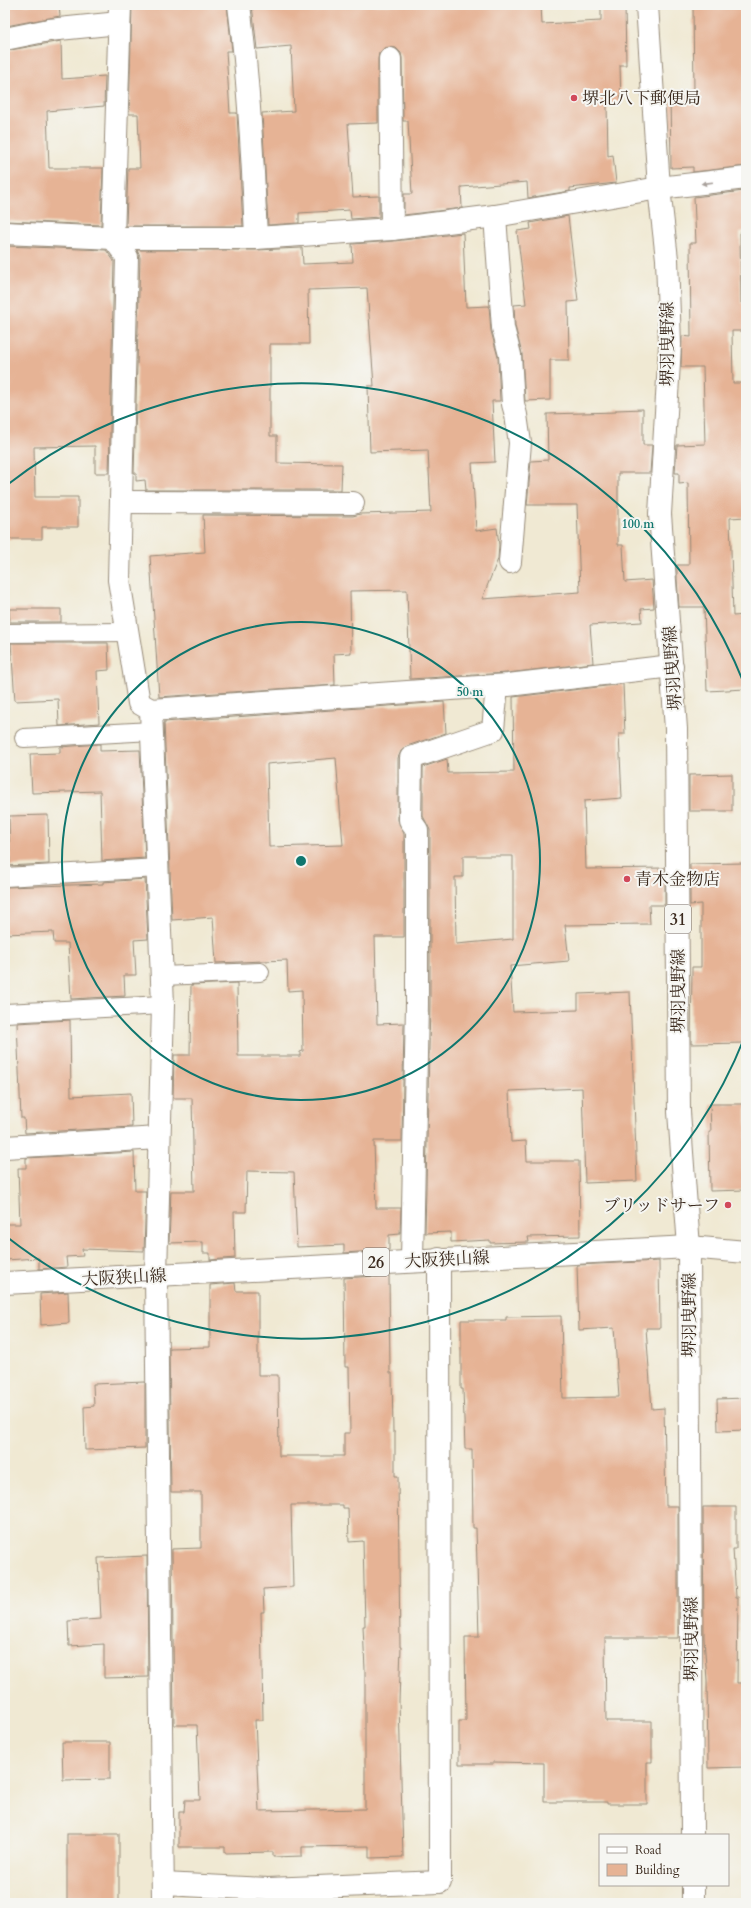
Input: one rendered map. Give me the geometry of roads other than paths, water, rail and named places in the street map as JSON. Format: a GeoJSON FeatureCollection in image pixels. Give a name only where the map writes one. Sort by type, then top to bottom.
{"type":"FeatureCollection","features":[{"type":"Feature","properties":{"kind":"street"},"geometry":{"type":"LineString","coordinates":[[239,5],[243,33],[254,172],[256,238]]}},
{"type":"Feature","properties":{"kind":"street","name":"堺羽曳野線"},"geometry":{"type":"LineString","coordinates":[[647,5],[659,188],[666,260],[670,345],[660,514],[676,729],[679,1112],[689,1247],[692,1834]]}},
{"type":"Feature","properties":{"kind":"street"},"geometry":{"type":"LineString","coordinates":[[5,39],[119,14],[114,238],[127,257],[119,580],[138,703],[152,720],[163,1005],[156,1275],[163,1893],[268,1896],[440,1882],[439,1259]]}},
{"type":"Feature","properties":{"kind":"street"},"geometry":{"type":"LineString","coordinates":[[390,59],[392,229]]}},
{"type":"Feature","properties":{"kind":"street"},"geometry":{"type":"LineString","coordinates":[[5,233],[114,238],[256,238],[392,229],[495,216],[659,188],[746,178]]}},
{"type":"Feature","properties":{"kind":"street"},"geometry":{"type":"LineString","coordinates":[[495,216],[503,328],[510,355],[513,404],[520,443],[510,562]]}},
{"type":"Feature","properties":{"kind":"street"},"geometry":{"type":"LineString","coordinates":[[121,502],[353,503]]}},
{"type":"Feature","properties":{"kind":"street"},"geometry":{"type":"LineString","coordinates":[[152,720],[497,686],[672,666]]}},
{"type":"Feature","properties":{"kind":"street"},"geometry":{"type":"LineString","coordinates":[[412,1260],[418,1004],[417,830],[410,820],[410,758],[493,730],[497,686]]}},
{"type":"Feature","properties":{"kind":"street"},"geometry":{"type":"LineString","coordinates":[[5,1146],[159,1138]]}},
{"type":"Feature","properties":{"kind":"street","name":"大阪狭山線"},"geometry":{"type":"LineString","coordinates":[[5,1283],[412,1260],[689,1247],[746,1252]]}},
{"type":"Feature","properties":{"kind":"street"},"geometry":{"type":"LineString","coordinates":[[693,1886],[693,1903]]}},
{"type":"Feature","properties":{"kind":"lane"},"geometry":{"type":"LineString","coordinates":[[5,633],[127,632]]}},
{"type":"Feature","properties":{"kind":"lane"},"geometry":{"type":"LineString","coordinates":[[24,738],[152,720]]}},
{"type":"Feature","properties":{"kind":"lane"},"geometry":{"type":"LineString","coordinates":[[5,877],[158,868]]}},
{"type":"Feature","properties":{"kind":"lane"},"geometry":{"type":"LineString","coordinates":[[162,976],[260,972]]}},
{"type":"Feature","properties":{"kind":"lane"},"geometry":{"type":"LineString","coordinates":[[5,1013],[163,1005]]}},
{"type":"Feature","properties":{"kind":"place","name":"堺北八下郵便局"},"geometry":{"type":"Point","coordinates":[574,98]}},
{"type":"Feature","properties":{"kind":"place","name":"青木金物店"},"geometry":{"type":"Point","coordinates":[627,879]}},
{"type":"Feature","properties":{"kind":"place","name":"ブリッドサーフ"},"geometry":{"type":"Point","coordinates":[728,1205]}}]}
